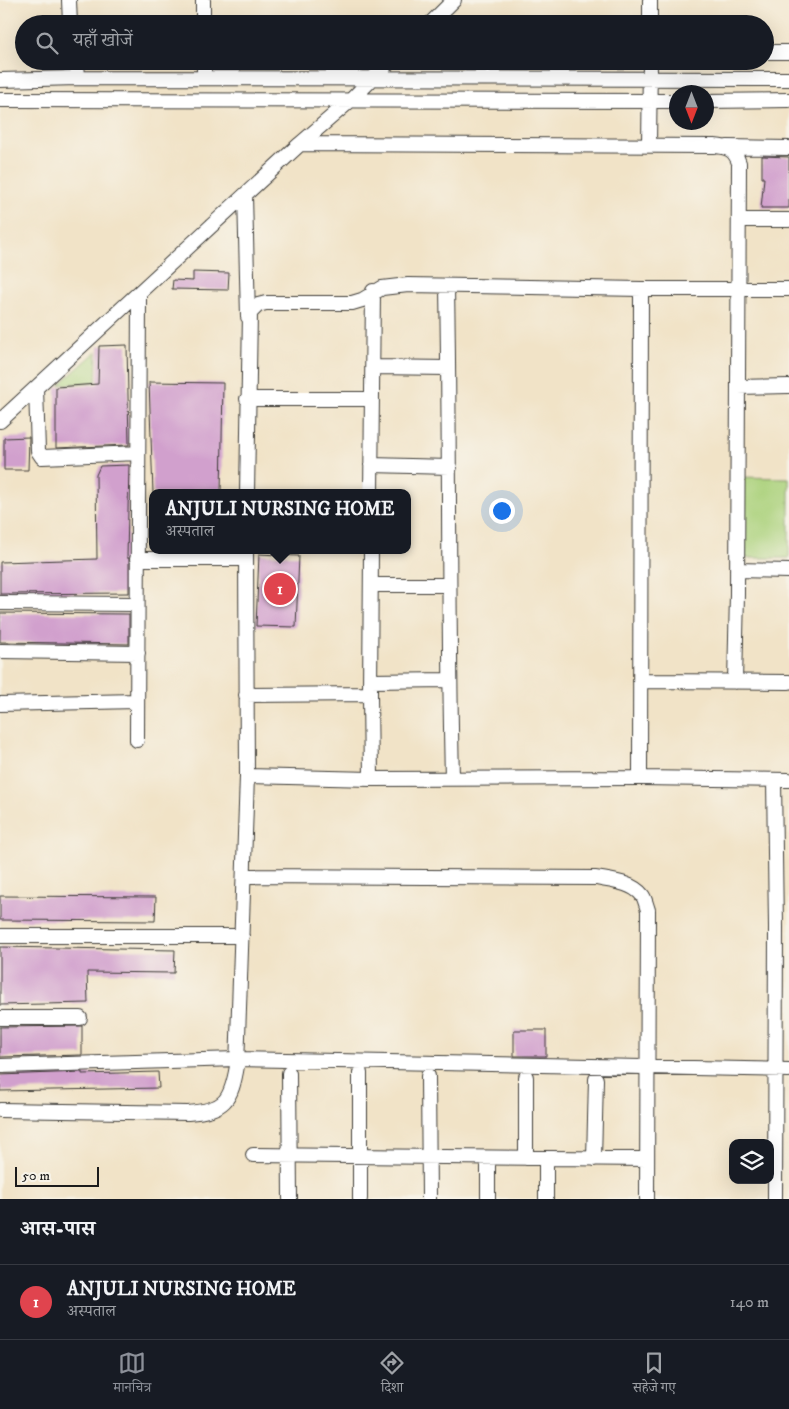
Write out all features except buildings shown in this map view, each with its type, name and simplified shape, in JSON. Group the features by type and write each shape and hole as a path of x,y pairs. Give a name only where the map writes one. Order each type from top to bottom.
{"street":[{"path":"69,0 70,15"},
{"path":"203,0 204,15"},
{"path":"439,15 454,0"},
{"path":"650,0 650,15"},
{"path":"774,52 789,52"},
{"path":"78,70 78,78"},
{"path":"204,70 204,78"},
{"path":"0,421 300,144 351,100 380,70"},
{"path":"649,146 650,70"},
{"path":"0,80 78,78 789,79"},
{"path":"0,100 669,101"},
{"path":"714,101 789,100"},
{"path":"300,144 789,148"},
{"path":"727,147 737,156 739,163 735,682"},
{"path":"245,195 249,341"},
{"path":"739,220 789,220"},
{"path":"246,489 250,313 258,305 266,303 352,303 362,300 373,291 395,286 789,289"},
{"path":"447,286 450,467 449,680 452,778"},
{"path":"640,778 641,289"},
{"path":"371,489 373,291"},
{"path":"136,740 139,294"},
{"path":"373,367 448,368"},
{"path":"738,387 789,386"},
{"path":"36,388 38,451 42,457 138,452"},
{"path":"247,398 372,400"},
{"path":"370,465 450,467"},
{"path":"371,554 371,779"},
{"path":"0,1110 201,1112 225,1102 233,1089 237,1059 247,776 246,555 137,559"},
{"path":"737,570 789,571"},
{"path":"371,585 449,585"},
{"path":"0,603 136,604"},
{"path":"0,651 138,653"},
{"path":"246,695 370,688 449,680"},
{"path":"640,681 789,682"},
{"path":"0,704 137,701"},
{"path":"247,776 371,779 640,778 789,780"},
{"path":"774,780 776,927 782,1070 776,1199"},
{"path":"244,876 596,878 621,883 636,889 644,896 648,910 647,1199"},
{"path":"0,936 242,936"},
{"path":"0,1018 80,1018"},
{"path":"0,1066 237,1059 782,1070"},
{"path":"289,1073 290,1199"},
{"path":"360,1073 360,1199"},
{"path":"428,1076 429,1199"},
{"path":"526,1077 526,1158"},
{"path":"594,1159 596,1079"},
{"path":"253,1155 647,1159"},
{"path":"488,1158 488,1199"},
{"path":"546,1158 546,1199"}],"green space":[{"path":"97,351 96,382 59,385"},
{"path":"737,477 789,478 789,558 738,558"}],"place":[{"name":"ANJULI NURSING HOME","path":"280,589"}]}
